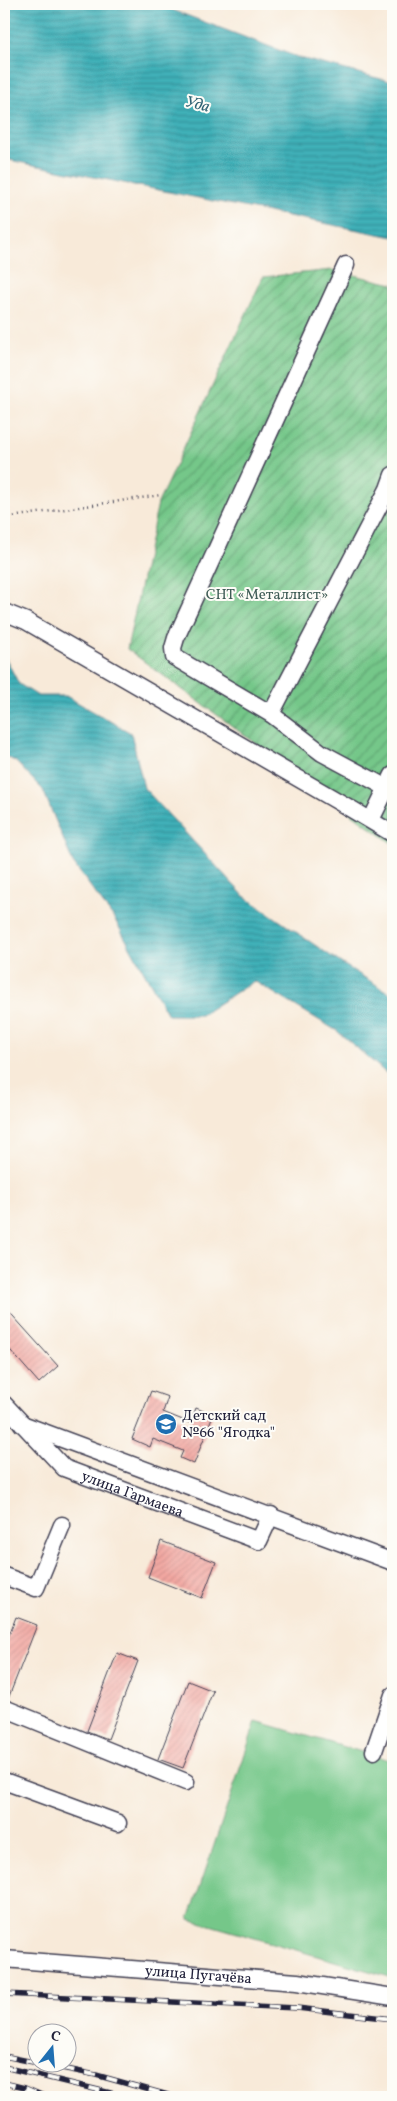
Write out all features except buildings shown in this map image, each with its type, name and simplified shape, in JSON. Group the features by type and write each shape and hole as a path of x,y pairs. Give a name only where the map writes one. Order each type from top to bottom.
{"street":[{"path":"346,265 173,648 174,657 271,714 322,753 390,782 371,820"},
{"path":"271,714 388,489 393,474"},
{"path":"4,612 26,621 393,834"},
{"name":"улица Гармаева","path":"4,1404 64,1468 259,1540 271,1515"},
{"path":"22,1424 271,1515 393,1562"},
{"path":"4,1576 36,1588 62,1525"},
{"path":"374,1751 393,1694"},
{"path":"4,1708 186,1782"},
{"path":"4,1781 118,1823"},
{"name":"улица Пугачёва","path":"4,1959 297,1982 393,1997"}],"path":[{"path":"4,518 161,495"},
{"path":"4,1433 6,1440 4,1453"}],"green space":[{"name":"СНТ «Металлист»","path":"332,270 393,284 393,844 127,649 158,503 263,277"},
{"path":"256,1721 393,1761 393,1978 189,1919"}],"water":[{"name":"Уда","path":"4,4 170,4 170,9 300,58 393,82 393,237 4,159"},
{"path":"4,655 19,684 38,696 66,696 131,733 144,788 244,896 341,963 393,995 393,1079 337,1031 254,981 201,1015 168,1015 115,920 73,863 43,790 16,762 4,755"}],"railway":[{"path":"4,1994 297,2008 393,2019"},
{"path":"4,2056 28,2061"},
{"path":"4,2067 127,2097"},
{"path":"78,2071 175,2097"},
{"path":"4,2083 25,2088 46,2097"}],"place":[{"name":"Детский сад №66 \"Ягодка\"","path":"166,1424"}]}
